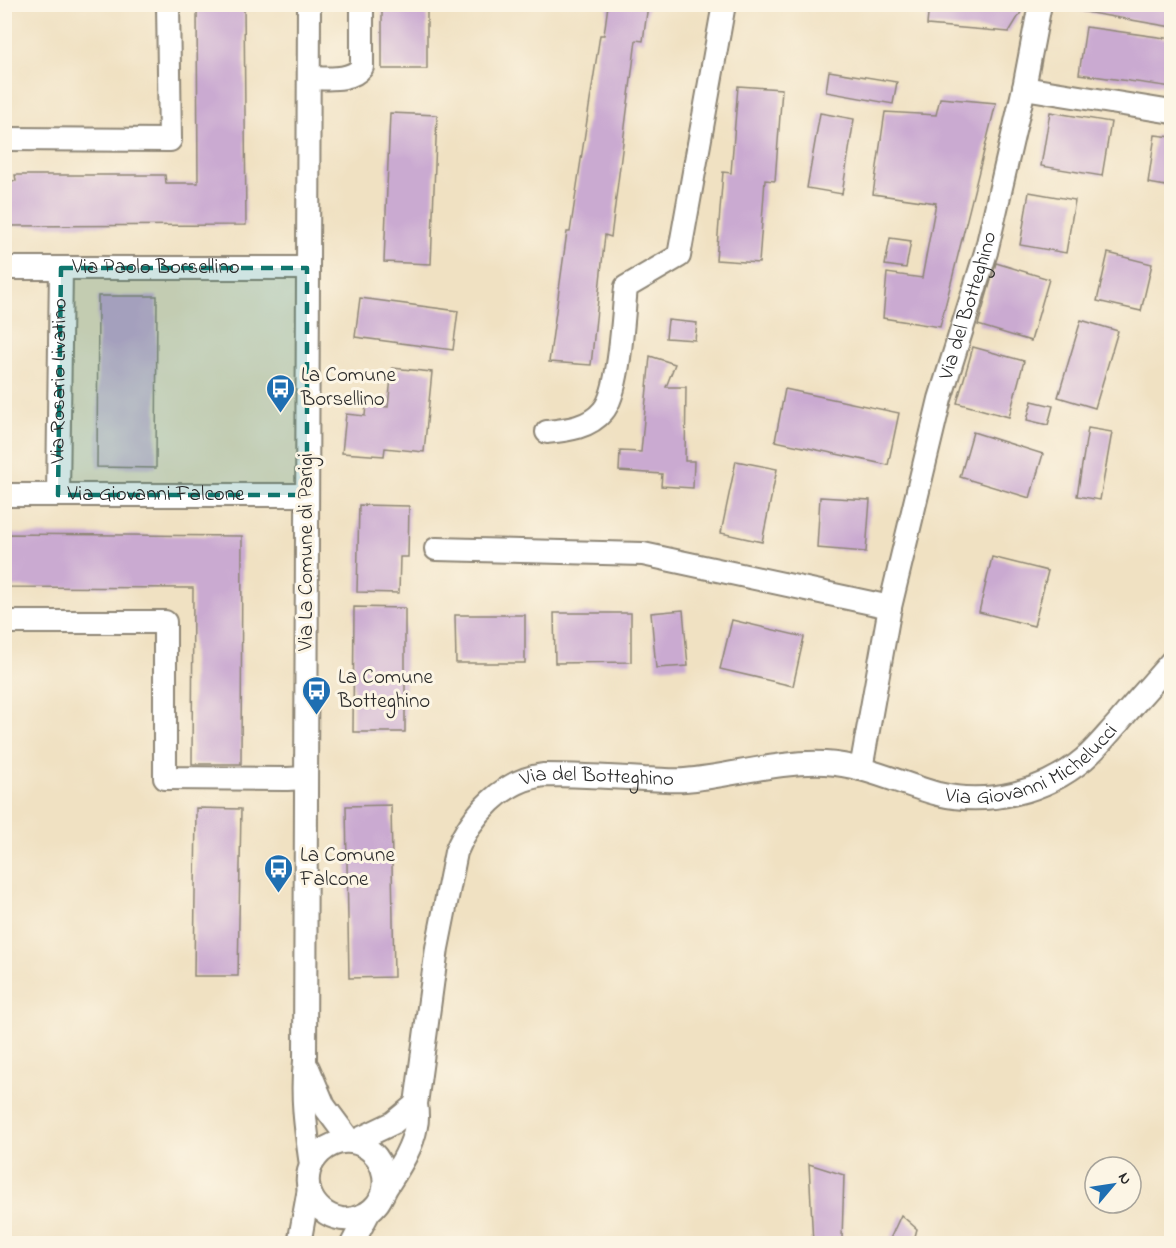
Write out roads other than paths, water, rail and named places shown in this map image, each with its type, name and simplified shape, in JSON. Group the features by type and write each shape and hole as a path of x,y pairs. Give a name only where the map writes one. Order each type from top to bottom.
{"street":[{"path":"4,138 170,140 168,4"},
{"name":"Via La Comune di Parigi","path":"309,4 305,1060 303,1092 311,1165"},
{"path":"309,78 352,75 362,67 362,4"},
{"path":"547,432 587,424 604,411 613,391 617,370 626,287 679,256 724,4"},
{"name":"Via del Botteghino","path":"351,1244 412,1143 417,1121 416,1104 434,968 456,852 475,817 496,797 522,781 544,775 683,780 811,762 861,769 890,606 940,399 986,252 1024,88 1040,4"},
{"path":"1024,88 1172,112"},
{"name":"Via Paolo Borsellino","path":"4,268 307,268"},
{"name":"Via Rosario Livatino","path":"58,495 61,268"},
{"name":"Via Giovanni Falcone","path":"4,495 307,495"},
{"path":"436,549 643,554 890,606"},
{"path":"4,622 165,622 165,778 305,778"},
{"name":"Via Giovanni Michelucci","path":"861,769 939,794 960,797 998,796 1031,789 1049,782 1085,759 1172,661"},
{"name":"Via La Comune di Parigi","path":"305,1060 324,1106 352,1142"},
{"path":"352,1142 393,1123 416,1104"},
{"path":"298,1244 309,1189 308,1176 311,1165 319,1154 330,1146 341,1142 352,1142 364,1146 378,1159 384,1176 383,1194"},
{"path":"309,1189 318,1207 336,1218 357,1218 369,1212"}],"place":[{"name":"La Comune Borsellino","path":"280,414"},
{"name":"La Comune Botteghino","path":"317,716"},
{"name":"La Comune Falcone","path":"279,894"}]}
